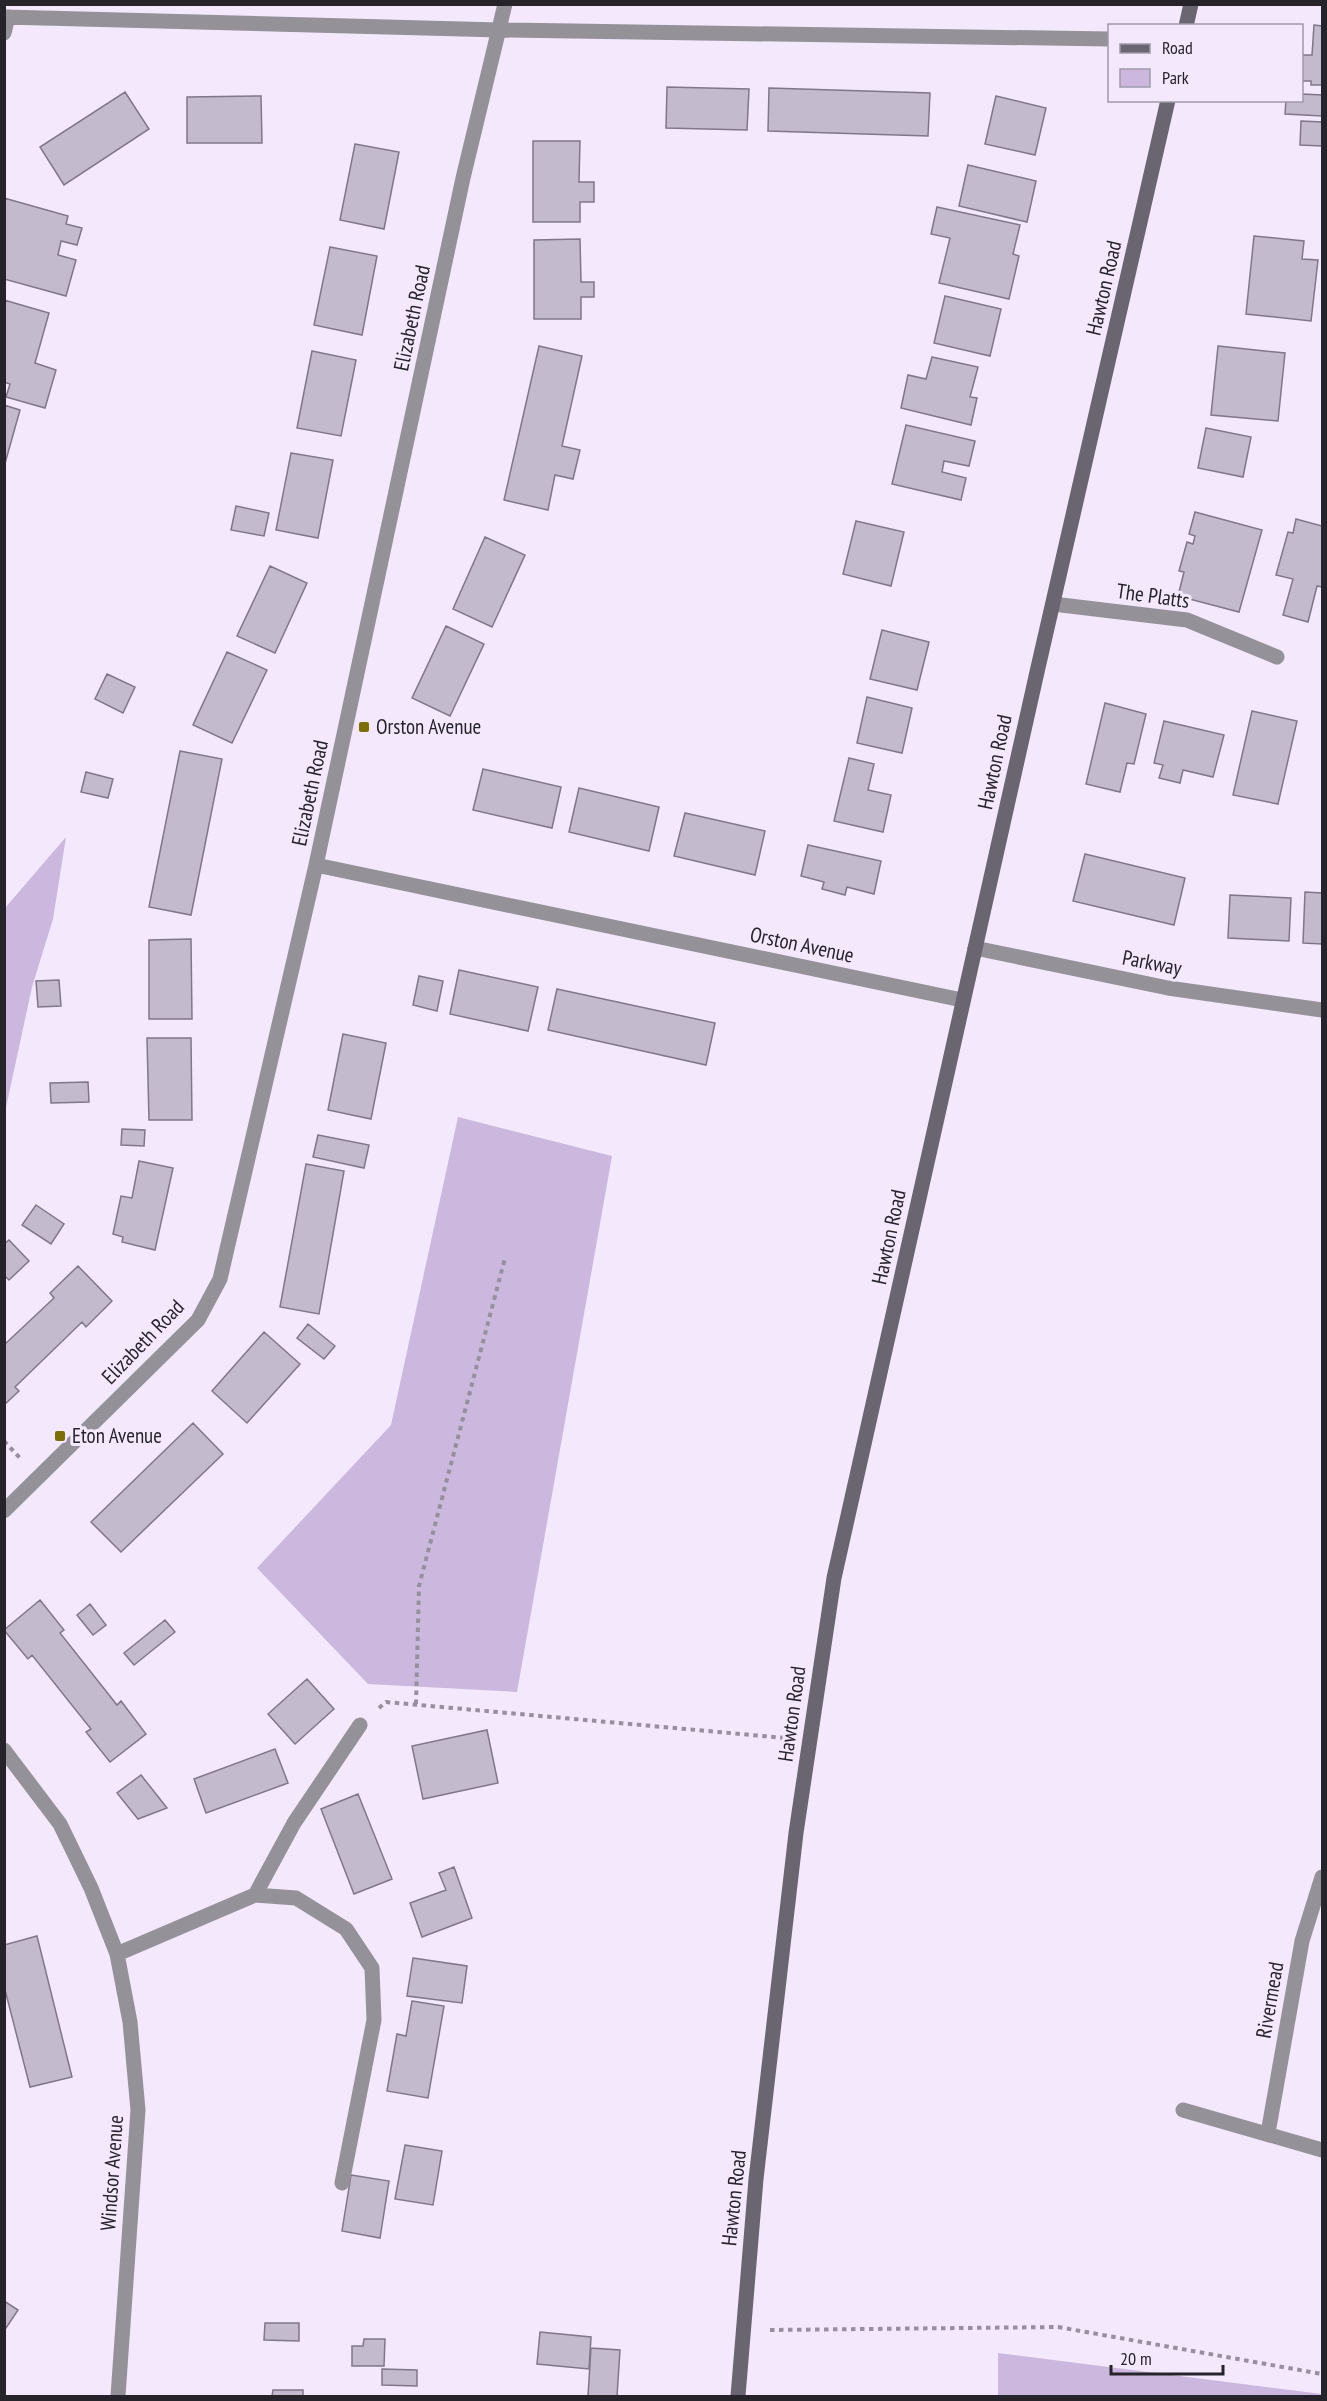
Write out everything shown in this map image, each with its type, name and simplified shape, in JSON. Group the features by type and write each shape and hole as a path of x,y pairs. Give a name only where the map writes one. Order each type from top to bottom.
{"street":[{"name":"Elizabeth Road","path":"4,1511 198,1320 220,1279 316,865 464,177 505,4"},
{"path":"1186,24 1191,4"},
{"path":"4,33 6,17 500,30 1108,39"},
{"name":"Hawton Road","path":"738,2397 756,2179 796,1833 834,1578 962,1000 1168,102"},
{"name":"The Platts","path":"1053,604 1187,620 1277,657"},
{"name":"Orston Avenue","path":"316,865 962,1000"},
{"name":"Parkway","path":"975,948 1168,988 1323,1010"},
{"path":"255,1895 294,1823 360,1725"},
{"path":"4,1750 60,1824 91,1888 117,1954 255,1895 296,1898 346,1929 372,1968 374,2020 342,2184"},
{"name":"Rivermead","path":"1268,2133 1302,1941 1323,1877"},
{"name":"Windsor Avenue","path":"117,1954 130,2022 138,2110 118,2397"},
{"path":"1183,2110 1323,2150"}],"path":[{"path":"416,1704 419,1586 505,1258"},
{"path":"360,1725 386,1702 809,1741"},
{"path":"742,2330 1058,2327 1323,2374"}],"green space":[{"path":"66,837 53,919 32,987 5,1112 5,908"},
{"path":"458,1117 612,1156 517,1692 368,1684 257,1568 391,1425"},
{"path":"998,2353 1322,2394 1322,2396 998,2396"}],"building":[{"path":"1314,25 1322,26 1322,85 1311,85 1311,81 1303,81 1303,55 1312,55"},
{"path":"667,87 749,89 747,130 666,128"},
{"path":"769,88 930,93 928,136 768,131"},
{"path":"125,92 149,129 64,185 40,147"},
{"path":"1303,94 1322,95 1322,116 1285,114 1286,102 1303,102"},
{"path":"261,96 262,143 187,143 187,97"},
{"path":"996,96 1046,108 1035,155 985,144"},
{"path":"1301,121 1322,122 1322,146 1300,145"},
{"path":"533,141 580,141 579,182 594,182 594,202 580,202 580,222 533,222"},
{"path":"355,144 399,152 384,229 340,220"},
{"path":"968,165 1036,181 1027,222 959,206"},
{"path":"4,198 68,216 66,224 82,228 77,245 61,241 58,255 76,260 66,296 4,279"},
{"path":"937,207 1020,225 1013,254 1019,256 1009,299 939,283 950,238 931,234"},
{"path":"1254,236 1304,241 1302,259 1318,260 1311,321 1246,314"},
{"path":"580,239 581,282 594,282 594,297 581,297 581,319 534,319 534,240"},
{"path":"330,247 377,256 362,335 314,325"},
{"path":"945,296 1001,309 990,356 934,343"},
{"path":"4,300 49,313 35,363 56,370 45,408 6,397 10,384 4,382"},
{"path":"539,346 582,356 562,446 580,450 573,479 555,475 548,510 504,500"},
{"path":"1218,346 1285,353 1278,421 1211,415"},
{"path":"312,351 356,360 341,436 297,428"},
{"path":"932,357 978,367 970,397 977,398 971,425 901,408 908,375 926,379"},
{"path":"4,405 20,410 4,467"},
{"path":"906,425 975,441 969,466 944,461 942,472 966,478 961,500 892,484"},
{"path":"1206,428 1251,437 1243,477 1198,468"},
{"path":"291,453 333,460 318,538 276,530"},
{"path":"236,506 269,513 264,536 231,530"},
{"path":"1195,512 1262,530 1239,612 1178,596 1184,572 1179,571 1187,542 1193,544 1195,536 1189,534"},
{"path":"1296,519 1322,526 1322,587 1317,586 1308,622 1283,615 1293,579 1276,575 1288,532 1293,533"},
{"path":"856,521 904,532 891,586 843,574"},
{"path":"485,537 525,555 492,627 453,609"},
{"path":"270,566 307,583 275,653 237,636"},
{"path":"446,626 484,644 450,716 412,698"},
{"path":"882,630 929,642 917,690 870,679"},
{"path":"227,652 267,670 232,743 193,725"},
{"path":"107,674 135,687 123,713 95,699"},
{"path":"867,697 912,708 902,753 857,743"},
{"path":"1105,703 1146,714 1134,764 1127,763 1120,792 1086,784"},
{"path":"1252,711 1297,721 1278,804 1233,795"},
{"path":"1164,721 1224,735 1213,777 1183,770 1180,783 1159,778 1163,765 1154,763"},
{"path":"180,751 222,759 191,915 149,907"},
{"path":"849,758 874,764 868,790 891,795 883,832 834,821"},
{"path":"483,769 561,787 552,828 473,810"},
{"path":"86,772 113,779 108,798 81,792"},
{"path":"579,788 659,807 649,851 569,832"},
{"path":"685,813 765,831 755,875 674,856"},
{"path":"808,845 881,861 874,894 847,887 845,895 822,889 824,882 801,876"},
{"path":"1085,854 1185,878 1174,925 1073,901"},
{"path":"1305,892 1322,893 1322,944 1303,943"},
{"path":"1230,895 1291,898 1289,941 1228,938"},
{"path":"191,939 192,1019 149,1019 149,940"},
{"path":"459,970 538,987 528,1031 450,1014"},
{"path":"419,976 443,981 437,1011 413,1005"},
{"path":"59,980 61,1006 38,1007 36,981"},
{"path":"557,989 715,1023 706,1065 548,1030"},
{"path":"343,1034 386,1043 371,1119 328,1110"},
{"path":"147,1038 191,1038 192,1120 149,1120"},
{"path":"88,1082 89,1102 51,1103 50,1083"},
{"path":"122,1129 145,1130 144,1146 121,1145"},
{"path":"318,1135 369,1145 364,1168 313,1157"},
{"path":"139,1161 173,1168 155,1250 122,1242 123,1237 113,1234 121,1196 132,1198"},
{"path":"306,1164 344,1171 319,1314 280,1307"},
{"path":"36,1205 64,1224 51,1244 22,1225"},
{"path":"9,1240 29,1261 9,1280 4,1275 4,1244"},
{"path":"78,1266 112,1301 86,1327 82,1322 15,1387 19,1391 4,1405 4,1345 54,1298 50,1293"},
{"path":"308,1324 335,1346 324,1359 297,1338"},
{"path":"264,1332 300,1364 247,1423 212,1391"},
{"path":"193,1423 223,1454 121,1552 91,1522"},
{"path":"40,1600 64,1630 60,1633 117,1705 121,1701 146,1734 110,1762 86,1732 91,1729 32,1655 28,1659 4,1630"},
{"path":"90,1604 106,1625 93,1635 77,1615"},
{"path":"165,1620 175,1632 134,1665 124,1653"},
{"path":"307,1679 334,1709 295,1744 268,1714"},
{"path":"487,1730 498,1783 423,1799 412,1746"},
{"path":"275,1749 288,1783 206,1813 194,1779"},
{"path":"141,1775 167,1808 138,1819 117,1793"},
{"path":"358,1794 392,1879 354,1894 321,1809"},
{"path":"454,1867 472,1918 422,1937 410,1903 446,1890 439,1873"},
{"path":"37,1936 72,2077 30,2087 4,1986 4,1945"},
{"path":"413,1958 467,1966 462,2003 407,1996"},
{"path":"412,2001 444,2006 428,2098 387,2091 397,2034 406,2036"},
{"path":"405,2145 442,2151 433,2205 395,2199"},
{"path":"351,2175 389,2181 380,2238 342,2231"},
{"path":"4,2301 18,2310 4,2331"},
{"path":"265,2323 299,2323 299,2341 264,2340"},
{"path":"540,2332 591,2337 589,2369 537,2364"},
{"path":"364,2339 385,2339 384,2366 352,2366 352,2346 363,2346"},
{"path":"591,2348 620,2350 617,2396 588,2396"},
{"path":"382,2369 417,2370 417,2386 382,2385"},
{"path":"273,2390 303,2390 303,2396 272,2396"}],"place":[{"name":"Orston Avenue","path":"364,727"},
{"name":"Eton Avenue","path":"60,1436"}]}
